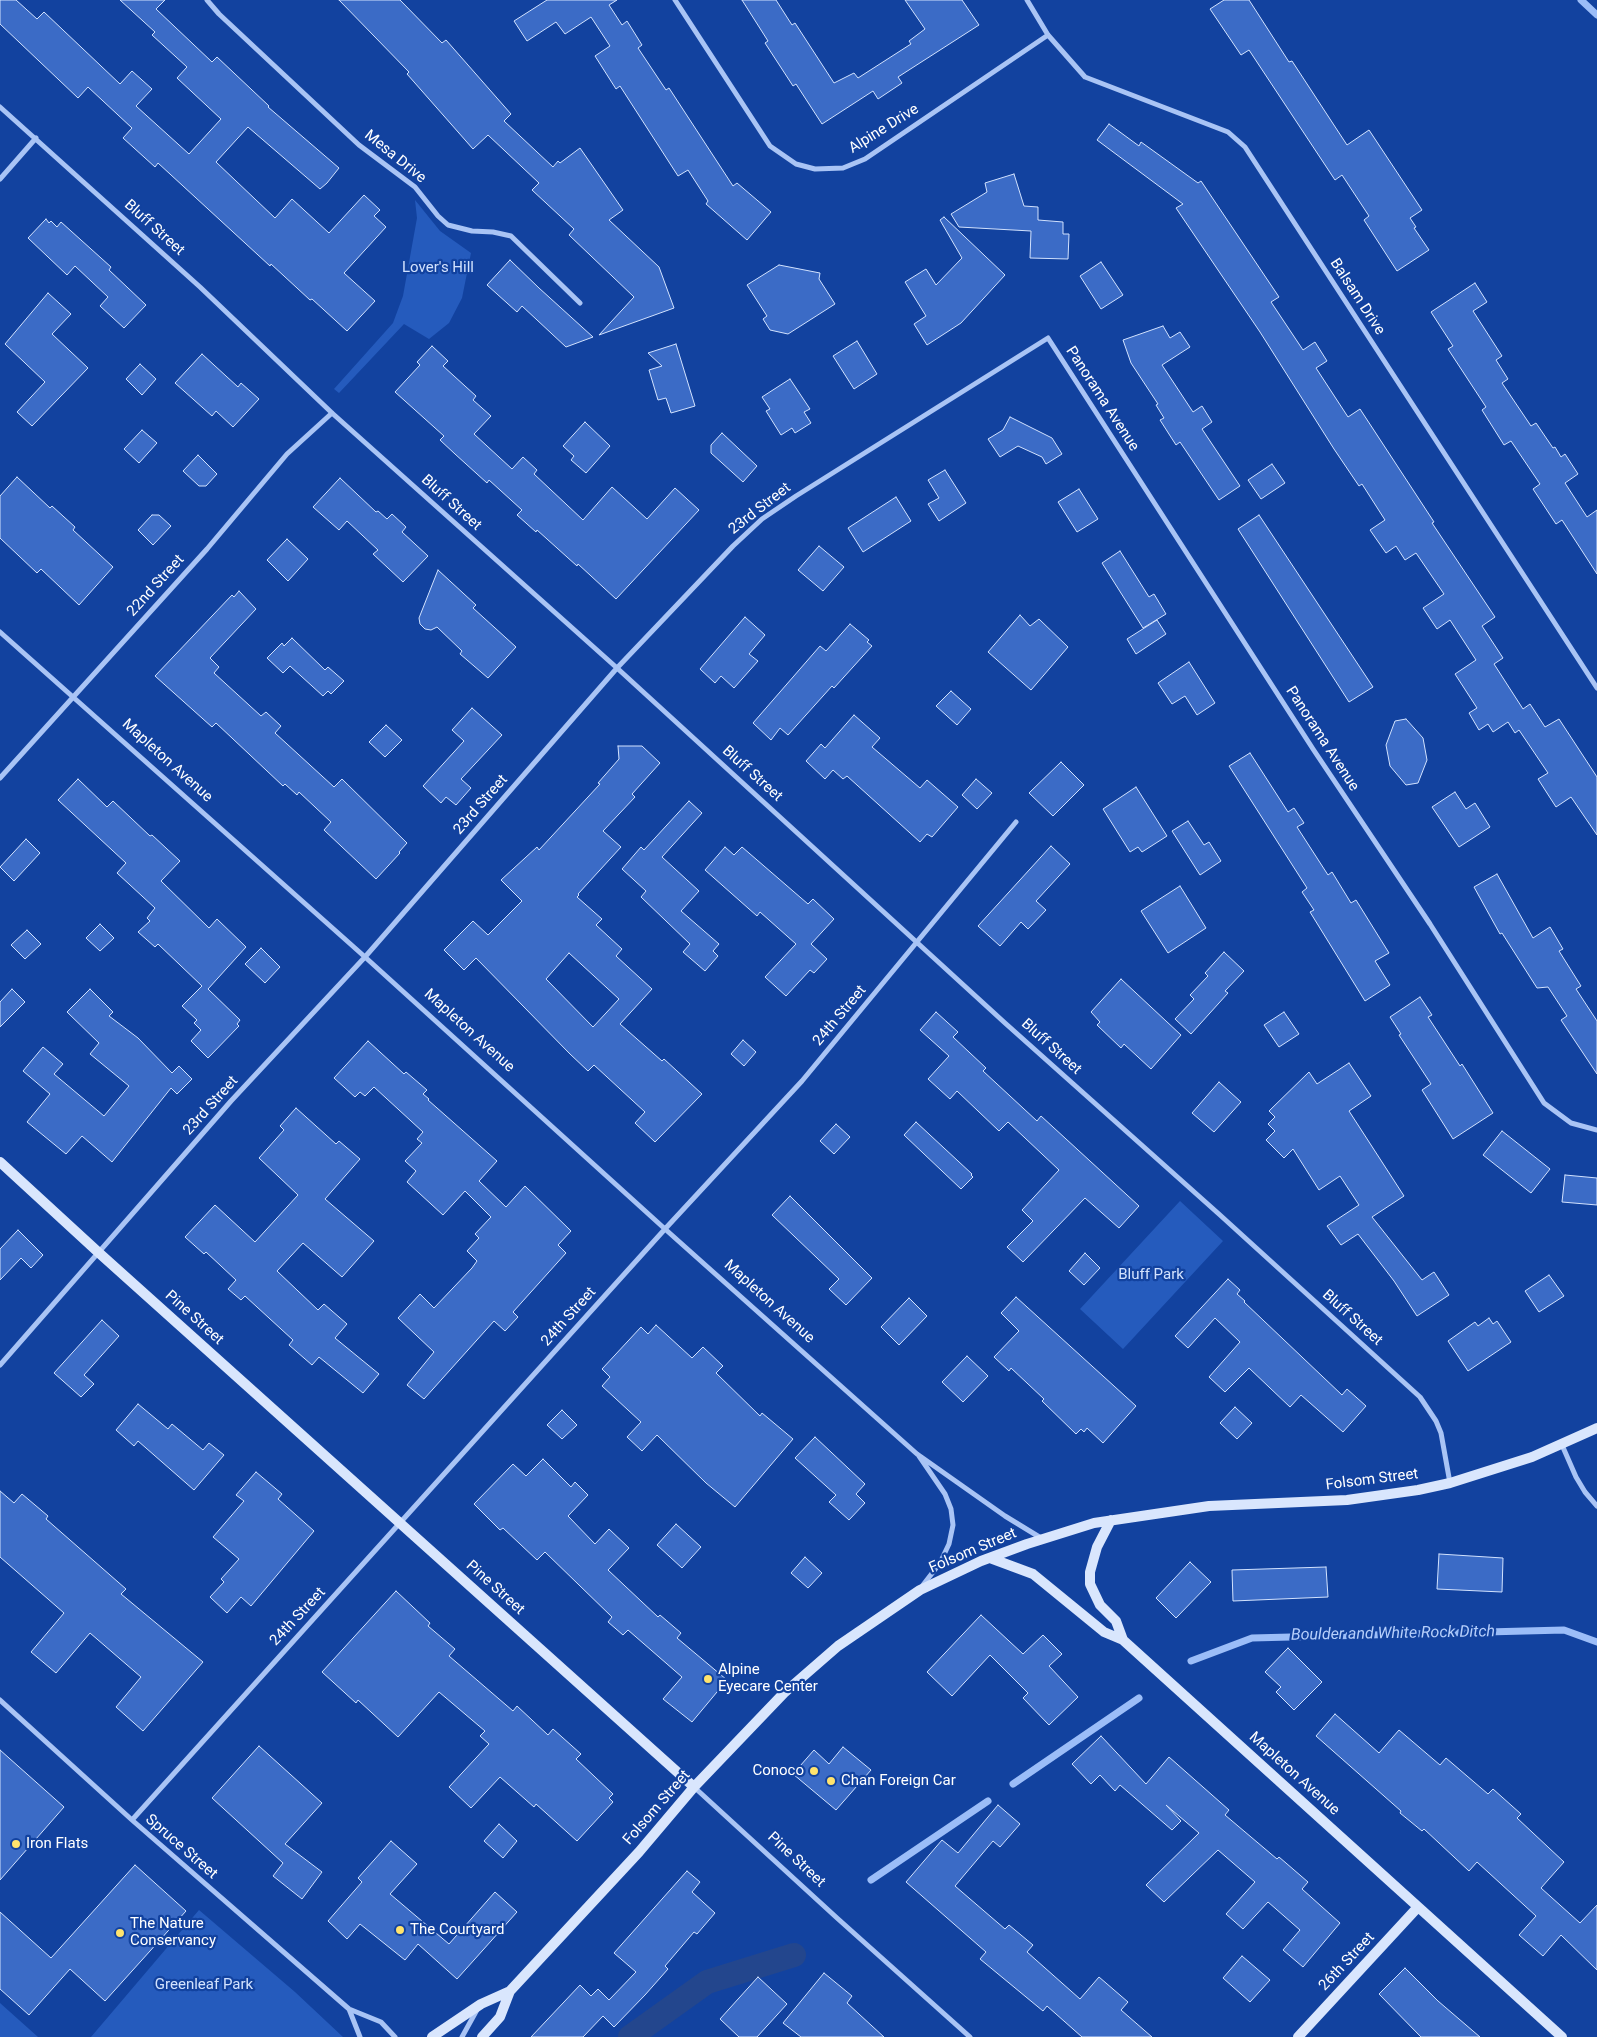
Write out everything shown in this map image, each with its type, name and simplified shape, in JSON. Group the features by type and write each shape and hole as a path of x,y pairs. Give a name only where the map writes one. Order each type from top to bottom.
{"street":[{"name":"Mesa Drive","path":"207,0 219,14 359,145 415,187 438,216 448,225 472,231 493,232 511,236 580,303"},
{"name":"Alpine Drive","path":"675,0 770,146 796,164 815,169 843,168 865,159 1048,35"},
{"name":"Balsam Drive","path":"1027,0 1048,35 1085,77 1228,132 1245,147 1597,688"},
{"name":"Bluff Street","path":"0,107 200,287 332,413 618,668 918,941 1005,1023 1420,1397 1441,1433 1450,1483"},
{"path":"0,178 36,138"},
{"name":"23rd Street","path":"0,1365 231,1101 365,957 618,668 732,546 762,519 796,496 1048,338"},
{"name":"Panorama Avenue","path":"1048,338 1544,1103 1571,1123 1596,1130"},
{"name":"22nd Street","path":"0,778 207,549 287,454 332,413"},
{"name":"Mapleton Avenue","path":"0,632 365,957 917,1454 1005,1516 1043,1539"},
{"name":"24th Street","path":"132,1820 401,1524 665,1229 802,1082 1016,822"},
{"name":"Pine Street","path":"0,1162 970,2037"},
{"name":"Folsom Street","path":"482,2037 500,2017 510,1991 639,1852 694,1787 784,1693 866,1625 920,1590 990,1558 1094,1523 1209,1506 1347,1500 1418,1490 1450,1483 1532,1457 1597,1428"},
{"path":"1562,1445 1580,1485 1597,1506"},
{"name":"Mapleton Avenue","path":"917,1454 945,1494 951,1509 953,1525 949,1544 940,1563 920,1590"},
{"path":"1111,1520 1097,1547 1090,1572 1090,1584 1100,1606 1116,1621 1123,1640"},
{"name":"Mapleton Avenue","path":"990,1558 1033,1574 1104,1632 1123,1640 1562,2037"},
{"name":"Spruce Street","path":"0,1700 132,1820 349,2009 380,2022 394,2036"},
{"name":"26th Street","path":"1298,2037 1418,1907"},
{"name":"Folsom Street","path":"432,2037 481,2004 510,1991"},
{"path":"462,2037 481,2004"},
{"name":"Spruce Street","path":"349,2009 360,2037"}],"green space":[{"name":"Lover's Hill","path":"415,200 440,231 471,253 462,298 449,323 429,339 404,324 339,393 334,389 393,323 403,296 417,218"},
{"name":"Bluff Park","path":"1180,1201 1223,1241 1123,1349 1080,1309"},
{"name":"Greenleaf Park","path":"199,1910 295,1992 343,2037 91,2037"},
{"path":"0,2003 38,2037 0,2037"}],"building":[{"path":"0,0 16,0 37,19 44,12 120,84 132,71 152,89 136,106 189,154 221,119 177,78 187,67 152,35 155,32 120,0 165,0 156,9 212,62 217,57 268,107 339,168 320,189 248,127 216,162 275,218 292,199 329,233 364,195 380,210 374,216 386,227 344,273 375,301 347,331 271,264 270,266 158,163 155,167 123,138 132,128 88,87 78,98 0,24"},
{"path":"339,0 400,0 442,43 446,40 511,114 504,121 553,167 558,161 560,163 580,148 623,210 609,220 659,267 674,308 599,335 634,297 569,235 574,229 532,190 539,183 488,135 473,149 407,74 409,72"},
{"path":"547,0 617,0 609,5 622,25 627,21 642,45 638,48 666,90 669,88 733,186 737,183 771,212 747,240 706,204 708,201 688,170 678,176 620,86 616,89 595,56 610,46 591,17 565,34 556,22 527,41 514,21"},
{"path":"742,0 776,0 792,25 795,23 834,83 854,73 858,78 911,44 909,41 925,29 905,0 962,0 979,25 898,77 902,83 878,99 873,91 822,124 796,84 793,86 765,43 768,41"},
{"path":"1224,0 1249,0 1289,62 1292,61 1347,145 1369,130 1422,210 1410,218 1416,227 1414,228 1429,250 1397,271 1364,220 1369,216 1342,175 1335,180 1249,50 1241,55 1210,9"},
{"path":"1109,124 1139,146 1141,142 1198,183 1201,181 1279,297 1271,302 1303,350 1315,342 1327,361 1316,368 1348,417 1360,409 1434,522 1432,523 1495,617 1482,626 1503,658 1494,664 1523,709 1530,704 1545,727 1559,719 1597,777 1597,835 1571,797 1556,807 1538,779 1548,773 1519,730 1515,733 1508,722 1493,732 1488,724 1479,730 1469,713 1477,708 1455,674 1476,660 1450,620 1437,629 1423,608 1444,594 1416,553 1405,560 1396,546 1386,553 1370,530 1385,520 1362,484 1359,486 1334,449 1260,332 1176,208 1183,204 1097,140"},
{"path":"1014,174 1024,206 1038,207 1038,220 1063,222 1063,234 1069,234 1068,259 1030,258 1031,231 959,227 951,214 987,192 985,183"},
{"path":"944,217 1005,275 961,323 927,345 914,324 926,316 905,282 926,269 936,285 962,258 940,220"},
{"path":"46,219 57,227 61,222 111,267 109,270 146,305 124,328 100,306 108,297 75,266 67,275 28,238"},
{"path":"510,260 593,337 566,347 522,306 517,312 487,285"},
{"path":"1101,262 1123,295 1101,309 1080,276"},
{"path":"779,265 820,273 819,279 835,304 788,334 770,330 763,319 767,316 747,285"},
{"path":"1475,283 1487,302 1473,311 1502,356 1496,360 1508,379 1502,383 1531,426 1536,423 1553,448 1555,447 1561,457 1565,454 1578,474 1565,483 1587,517 1597,510 1597,574 1562,520 1556,524 1533,489 1540,484 1511,441 1504,445 1482,410 1486,407 1448,349 1453,346 1431,312"},
{"path":"48,293 71,314 52,334 88,368 32,426 17,412 45,382 5,344"},
{"path":"1163,326 1170,338 1180,332 1190,347 1162,365 1193,412 1202,406 1212,422 1202,429 1240,486 1219,500 1180,442 1176,445 1160,420 1164,418 1156,405 1158,404 1131,363 1123,340"},
{"path":"857,341 877,374 854,389 833,356"},
{"path":"676,344 695,406 671,413 666,398 658,400 649,370 662,366 648,353"},
{"path":"432,346 448,361 443,366 476,396 473,400 491,416 474,434 512,469 523,457 537,470 534,474 583,520 612,487 647,519 675,488 699,510 616,599 578,564 577,566 537,530 536,532 517,515 522,510 489,480 487,483 455,454 440,440 444,436 395,392 420,365 417,362"},
{"path":"202,354 238,387 241,383 259,399 233,427 216,411 212,416 175,383"},
{"path":"140,364 156,379 142,395 126,379"},
{"path":"790,379 810,409 804,412 811,423 795,433 792,428 781,435 766,411 770,409 762,397"},
{"path":"1010,417 1052,438 1062,454 1046,464 1042,457 1018,446 1000,457 988,439 1003,430"},
{"path":"585,422 610,446 586,473 571,460 574,456 563,446"},
{"path":"142,430 157,443 139,463 124,449"},
{"path":"722,433 757,466 743,482 711,453 711,445"},
{"path":"198,455 217,474 206,486 199,486 183,471"},
{"path":"1272,464 1285,483 1261,499 1248,480"},
{"path":"945,470 966,503 939,521 928,504 939,498 928,480"},
{"path":"17,477 50,508 52,506 75,527 73,530 113,567 79,605 41,569 37,573 0,538 0,496"},
{"path":"340,478 376,512 378,511 387,519 392,514 406,527 402,532 428,556 403,582 373,554 378,550 347,521 339,530 313,507"},
{"path":"1079,489 1098,519 1077,532 1058,502"},
{"path":"896,497 911,521 863,552 848,528"},
{"path":"152,515 159,515 171,526 153,545 138,530"},
{"path":"1259,515 1373,687 1349,702 1238,529"},
{"path":"287,539 308,559 288,581 267,560"},
{"path":"819,546 844,567 823,591 798,570"},
{"path":"1120,551 1149,597 1154,594 1166,614 1143,628 1102,563"},
{"path":"438,570 476,605 473,608 516,647 488,678 460,654 462,651 437,627 431,630 425,629 420,624 419,618"},
{"path":"239,591 256,609 210,658 219,667 214,673 261,716 266,712 281,726 275,733 334,787 342,779 407,843 376,879 324,830 331,822 299,792 297,795 285,784 283,786 216,723 212,727 155,676 232,595 234,597"},
{"path":"1020,615 1030,626 1039,619 1068,647 1031,690 988,652"},
{"path":"745,617 765,635 749,654 758,661 734,688 721,676 715,683 700,669"},
{"path":"1157,620 1166,634 1136,654 1127,639"},
{"path":"850,624 869,640 867,642 872,646 834,688 832,686 788,735 780,728 771,740 753,723 820,646 826,651"},
{"path":"292,638 325,670 328,667 344,681 331,694 328,691 323,696 290,666 283,673 267,658 282,643 284,646"},
{"path":"1189,662 1215,703 1197,715 1185,696 1172,704 1158,683"},
{"path":"951,691 971,709 957,725 936,706"},
{"path":"472,708 502,735 461,779 471,788 456,805 446,797 441,803 423,786 464,741 452,730"},
{"path":"854,715 880,738 872,747 920,788 927,780 958,807 932,837 927,834 920,842 847,776 843,779 833,770 825,779 806,761 821,744 825,748"},
{"path":"1406,719 1423,738 1427,760 1418,783 1406,785 1390,766 1386,745 1395,721"},
{"path":"386,725 402,740 385,757 369,742"},
{"path":"618,746 642,746 660,763 632,794 635,797 603,831 621,847 577,897 602,919 596,925 622,949 616,956 652,989 620,1024 662,1061 664,1059 702,1094 655,1142 635,1123 645,1112 594,1065 588,1071 476,958 464,970 444,950 473,921 488,935 522,901 501,880 537,847 539,850 600,784 598,783 619,759","holes":["569,953 619,999 593,1027 546,979"]},
{"path":"1250,753 1288,812 1294,808 1304,823 1297,827 1328,875 1332,872 1351,903 1356,900 1389,953 1375,961 1390,985 1365,1001 1310,912 1314,910 1302,892 1307,888 1229,766"},
{"path":"1061,762 1084,785 1053,816 1029,793"},
{"path":"78,779 107,807 113,801 180,861 161,881 209,928 217,919 246,947 208,989 240,1020 237,1024 239,1026 208,1058 191,1041 201,1030 194,1023 197,1020 182,1006 202,986 158,944 155,947 138,932 150,921 147,918 155,908 117,873 126,863 58,800"},
{"path":"976,779 992,793 977,809 962,795"},
{"path":"1136,787 1167,836 1142,852 1138,847 1130,852 1103,809"},
{"path":"1455,792 1466,809 1475,803 1490,827 1459,847 1432,807"},
{"path":"689,801 702,813 662,857 699,891 681,911 719,944 713,951 718,956 705,971 683,952 690,944 641,897 646,891 622,869 641,847 644,850"},
{"path":"1188,821 1204,845 1209,842 1221,861 1200,875 1172,831"},
{"path":"26,839 40,853 14,881 0,867"},
{"path":"1051,846 1070,864 1036,901 1046,910 1028,929 1021,922 1000,946 978,926"},
{"path":"725,847 734,855 742,847 808,904 813,899 834,919 811,944 827,959 814,973 810,970 786,996 765,977 796,944 760,912 757,916 705,870"},
{"path":"1497,874 1533,938 1550,927 1563,949 1559,951 1581,986 1576,989 1597,1021 1597,1074 1561,1020 1567,1016 1548,987 1537,988 1502,933 1500,934 1474,887"},
{"path":"1180,886 1206,928 1168,953 1141,911"},
{"path":"100,924 114,938 100,951 86,938"},
{"path":"27,930 41,944 25,959 11,945"},
{"path":"261,948 280,967 265,983 245,964"},
{"path":"1224,952 1244,971 1225,991 1228,993 1191,1034 1175,1019 1194,999 1190,995 1208,976 1205,973"},
{"path":"1121,979 1181,1035 1151,1069 1124,1044 1121,1048 1097,1025 1100,1022 1091,1012"},
{"path":"12,989 25,1002 0,1027 0,1002"},
{"path":"90,989 113,1012 109,1016 138,1038 172,1073 179,1066 192,1079 177,1094 171,1088 112,1162 82,1136 66,1154 27,1122 50,1094 23,1071 43,1047 63,1064 54,1074 104,1116 129,1086 90,1054 99,1043 67,1012"},
{"path":"1420,997 1432,1015 1428,1017 1460,1066 1462,1064 1493,1113 1453,1139 1422,1090 1431,1084 1399,1035 1401,1034 1390,1017"},
{"path":"936,1012 958,1032 953,1037 986,1068 983,1071 1037,1121 1041,1116 1139,1206 1119,1228 1085,1198 1023,1262 1007,1247 1033,1221 1022,1210 1059,1170 1008,1122 999,1131 957,1091 950,1099 928,1079 949,1056 920,1030"},
{"path":"1284,1012 1299,1034 1279,1047 1264,1025"},
{"path":"743,1040 756,1052 744,1066 731,1054"},
{"path":"368,1041 404,1074 406,1072 427,1090 423,1094 428,1100 497,1161 479,1181 506,1207 525,1186 571,1231 558,1245 566,1253 513,1312 518,1317 505,1331 494,1321 424,1399 407,1385 434,1352 398,1318 420,1294 434,1308 472,1268 477,1261 467,1251 479,1238 475,1234 491,1217 465,1191 443,1215 407,1182 416,1171 405,1161 422,1143 417,1139 423,1132 374,1087 365,1096 360,1092 355,1097 334,1078"},
{"path":"1349,1063 1371,1096 1349,1111 1404,1196 1372,1217 1422,1280 1434,1272 1449,1295 1417,1316 1394,1281 1358,1234 1341,1245 1327,1226 1359,1205 1340,1176 1319,1190 1293,1149 1284,1158 1266,1140 1275,1131 1268,1124 1275,1117 1269,1111 1309,1072 1317,1084"},
{"path":"1219,1082 1241,1102 1214,1132 1192,1113"},
{"path":"296,1108 336,1144 339,1141 360,1159 325,1199 374,1241 342,1277 303,1243 277,1271 318,1310 324,1304 347,1324 335,1338 379,1374 363,1393 319,1357 312,1365 289,1345 293,1340 245,1296 241,1300 228,1289 236,1280 206,1252 204,1254 185,1237 215,1205 255,1242 298,1195 259,1158 284,1130 280,1126"},
{"path":"916,1122 972,1174 973,1177 961,1189 904,1135"},
{"path":"836,1124 850,1137 834,1154 820,1141"},
{"path":"1502,1131 1550,1169 1531,1193 1483,1155"},
{"path":"1565,1175 1597,1178 1597,1205 1562,1202"},
{"path":"790,1196 872,1278 846,1305 829,1289 839,1279 772,1215"},
{"path":"18,1230 43,1255 31,1268 21,1258 0,1280 0,1249"},
{"path":"1085,1253 1100,1268 1084,1285 1069,1271"},
{"path":"1549,1275 1564,1296 1539,1312 1525,1291"},
{"path":"1228,1279 1240,1290 1237,1294 1244,1302 1342,1395 1347,1389 1366,1406 1343,1432 1301,1395 1290,1407 1249,1368 1225,1392 1209,1377 1240,1342 1215,1318 1188,1348 1175,1336"},
{"path":"1016,1297 1136,1406 1103,1443 1087,1428 1084,1432 1081,1429 1076,1434 1042,1401 1044,1399 1011,1368 1009,1371 994,1357 1019,1331 1001,1313"},
{"path":"909,1298 927,1316 899,1345 881,1327"},
{"path":"1489,1318 1493,1324 1497,1321 1511,1342 1468,1371 1448,1341 1475,1322 1478,1326"},
{"path":"102,1320 119,1336 84,1375 94,1384 81,1397 54,1373"},
{"path":"656,1325 692,1358 703,1347 723,1366 716,1373 760,1416 762,1413 793,1439 735,1507 706,1483 657,1435 642,1451 627,1437 641,1422 602,1386 610,1377 602,1369 641,1327 648,1334"},
{"path":"967,1356 988,1376 963,1402 942,1382"},
{"path":"138,1404 168,1429 172,1424 203,1450 209,1443 224,1455 194,1490 138,1441 134,1446 116,1430"},
{"path":"1235,1407 1252,1423 1237,1439 1220,1423"},
{"path":"562,1410 577,1425 562,1439 547,1425"},
{"path":"815,1437 865,1484 856,1494 865,1503 849,1520 829,1502 836,1495 795,1458"},
{"path":"543,1459 571,1487 575,1482 588,1495 568,1516 595,1544 609,1529 629,1548 608,1570 658,1617 660,1615 681,1633 677,1638 727,1680 692,1722 663,1699 682,1677 628,1630 623,1635 608,1622 612,1617 545,1552 537,1560 503,1528 500,1530 474,1504 513,1464 526,1476"},
{"path":"256,1472 282,1494 278,1499 314,1531 251,1606 241,1597 227,1613 210,1597 224,1582 221,1579 239,1559 213,1537 244,1501 236,1495"},
{"path":"0,1491 14,1503 22,1494 48,1516 46,1519 126,1589 121,1594 203,1662 143,1731 116,1707 141,1677 90,1633 56,1673 31,1652 64,1613 0,1557"},
{"path":"676,1524 701,1547 682,1568 657,1545"},
{"path":"1439,1554 1503,1558 1502,1592 1437,1589"},
{"path":"805,1557 822,1573 808,1588 791,1573"},
{"path":"1190,1562 1211,1582 1176,1618 1156,1598"},
{"path":"1326,1567 1328,1597 1233,1601 1232,1570"},
{"path":"396,1591 430,1623 428,1626 455,1649 449,1656 513,1711 517,1706 548,1735 553,1729 581,1754 576,1759 613,1794 609,1798 613,1802 577,1841 536,1804 534,1807 500,1777 471,1808 449,1787 489,1744 480,1736 485,1731 439,1692 398,1737 358,1700 356,1703 322,1672"},
{"path":"981,1615 1023,1654 1043,1635 1062,1654 1049,1666 1078,1697 1049,1725 1023,1698 1028,1693 990,1655 952,1696 927,1672"},
{"path":"1288,1648 1322,1682 1294,1710 1276,1692 1281,1687 1265,1672"},
{"path":"1335,1714 1379,1753 1399,1730 1440,1765 1446,1758 1488,1794 1493,1789 1521,1814 1517,1818 1564,1862 1541,1888 1580,1923 1597,1905 1597,1970 1561,1935 1543,1956 1519,1935 1536,1916 1477,1862 1469,1871 1424,1829 1422,1831 1400,1813 1401,1811 1316,1736"},
{"path":"1101,1736 1146,1784 1169,1757 1229,1810 1225,1815 1277,1859 1279,1857 1308,1882 1302,1889 1340,1923 1303,1967 1283,1950 1300,1930 1268,1902 1243,1929 1226,1914 1255,1882 1218,1850 1164,1902 1146,1885 1199,1833 1166,1805 1181,1821 1172,1830 1120,1785 1115,1791 1100,1775 1091,1784 1072,1764"},
{"path":"259,1746 322,1803 285,1844 322,1872 302,1899 273,1876 283,1863 212,1798"},
{"name":"Chan Foreign Car","path":"843,1747 871,1770 836,1810 793,1774 814,1750 829,1764"},
{"name":"Iron Flats","path":"0,1750 64,1807 0,1880"},
{"path":"998,1805 1020,1824 1000,1847 993,1841 955,1886 1005,1929 1009,1925 1033,1945 1027,1952 1080,1999 1099,1977 1128,2002 1121,2010 1152,2037 1082,2037 1047,2006 1043,2011 980,1959 986,1952 906,1882 942,1840 958,1853"},
{"path":"499,1824 517,1841 503,1858 484,1841"},
{"path":"391,1841 417,1864 390,1894 449,1944 495,1892 517,1912 457,1979 418,1944 405,1960 360,1924 347,1939 328,1921 362,1882 358,1878"},
{"name":"The Nature Conservancy","path":"135,1865 186,1911 105,2001 70,1969 29,2015 0,1989 0,1912 51,1958"},
{"path":"687,1871 700,1882 692,1892 715,1913 697,1934 694,1932 665,1966 668,1969 645,1995 614,2027 603,2016 583,2037 531,2037 580,1985 591,1996 598,1989 609,2000 636,1972 614,1953"},
{"path":"1242,1956 1270,1980 1250,2002 1223,1978"},
{"path":"1405,1968 1438,2001 1480,2037 1421,2037 1379,1994"},
{"path":"824,1973 852,1996 847,2003 884,2037 801,2037 783,2023"},
{"path":"758,1977 787,2004 757,2037 739,2037 720,2019"}],"waterway":[{"path":"1581,0 1597,15"},
{"name":"Boulder and White Rock Ditch","path":"1191,1661 1252,1638 1564,1630 1597,1642"},
{"name":"Boulder and White Rock Ditch","path":"1013,1784 1139,1698"},
{"name":"Boulder and White Rock Ditch","path":"871,1880 988,1801"},
{"name":"Boulder and White Rock Ditch","path":"630,2037 707,1982 794,1955"}],"place":[{"name":"Alpine Eyecare Center","path":"708,1679"},
{"name":"Conoco","path":"814,1771"},
{"name":"Chan Foreign Car","path":"831,1781"},
{"name":"Iron Flats","path":"16,1844"},
{"name":"The Courtyard","path":"400,1930"},
{"name":"The Nature Conservancy","path":"120,1933"}]}
